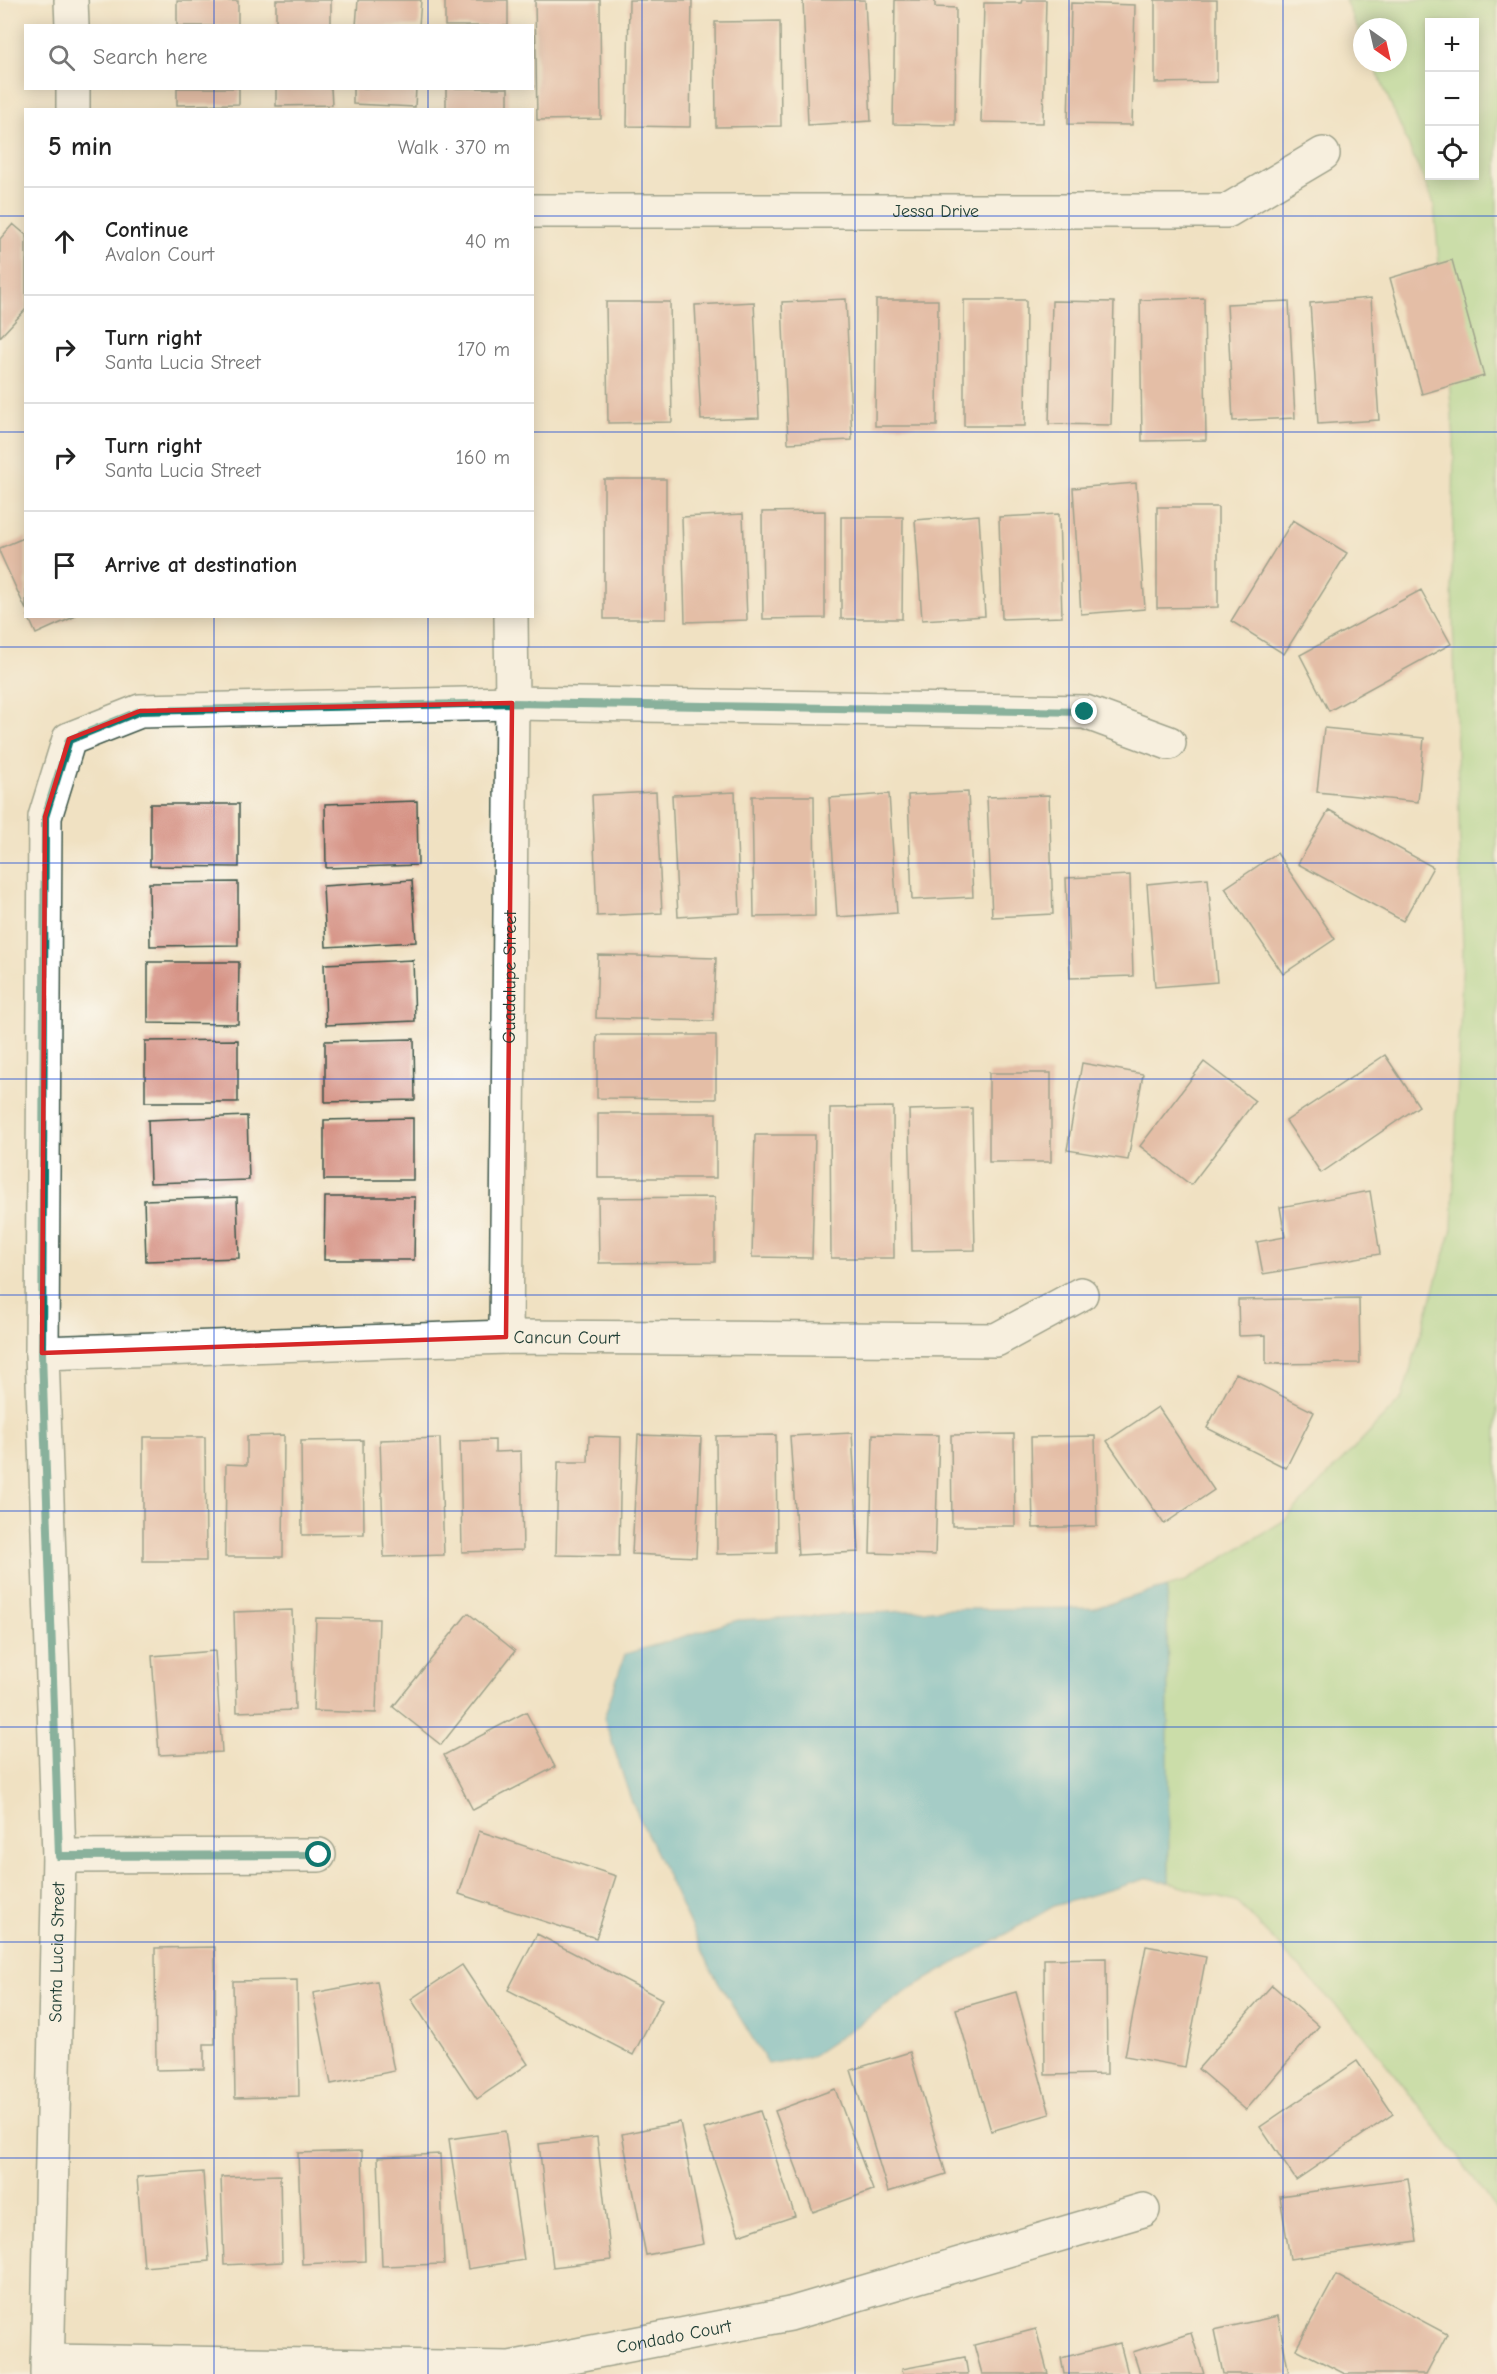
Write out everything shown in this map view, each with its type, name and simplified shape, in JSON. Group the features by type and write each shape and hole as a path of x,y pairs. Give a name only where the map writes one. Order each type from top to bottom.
{"street":[{"path":"71,0 72,24"},
{"path":"73,90 73,108"},
{"name":"Jessa Drive","path":"534,211 1227,211 1323,154"},
{"name":"Guadalupe Street","path":"506,1337 511,618"},
{"name":"Santa Lucia Street","path":"47,2367 59,1856 42,1353 45,817 69,740 140,711 512,703 1085,712 1169,743"},
{"name":"Cancun Court","path":"42,1353 506,1337 996,1340 1081,1294"},
{"path":"59,1856 319,1855"},
{"name":"Condado Court","path":"47,2367 510,2371 790,2314 1143,2210"}],"highlighted area":[{"path":"512,703 506,1337 42,1353 45,817 69,739 140,711"}],"green space":[{"path":"1345,0 1497,0 1497,2212 1464,2164 1362,2033 1238,1903 1169,1883 1167,1587 1184,1582 1285,1520 1402,1398 1452,1229 1463,950 1452,586 1454,439 1434,204 1377,72 1407,72 1407,18 1353,18"}],"water":[{"path":"1167,1587 1169,1883 1149,1878 1054,1906 915,1986 812,2056 768,2064 713,1973 631,1800 604,1718 625,1654 738,1620 944,1609 1094,1608"}],"building":[{"path":"276,0 331,0 331,24 276,24"},
{"path":"358,0 421,0 419,24 356,24"},
{"path":"445,0 508,0 508,24 445,24"},
{"path":"535,0 600,0 601,119 537,120"},
{"path":"629,0 692,0 690,127 627,126"},
{"path":"803,0 865,0 871,121 808,125"},
{"path":"895,0 935,0 935,7 956,8 955,125 893,124"},
{"path":"1022,0 1046,0 1043,123 981,122 984,3 1021,3"},
{"path":"1155,0 1217,0 1217,82 1155,83"},
{"path":"177,1 238,1 238,24 177,24"},
{"path":"1071,3 1135,5 1132,125 1068,124"},
{"path":"780,21 781,126 716,127 715,22"},
{"path":"177,90 239,90 239,104 177,105"},
{"path":"276,90 331,90 332,105 276,106"},
{"path":"353,90 416,90 415,107 353,104"},
{"path":"446,90 508,90 508,108 446,108"},
{"path":"13,224 24,233 24,311 0,337 0,239"},
{"path":"1452,260 1484,376 1422,394 1390,278"},
{"path":"1204,298 1206,440 1142,441 1140,300"},
{"path":"1371,298 1379,420 1318,424 1310,303"},
{"path":"846,299 852,440 788,443 782,302"},
{"path":"876,300 938,300 937,426 875,426"},
{"path":"964,300 1026,300 1025,426 964,426"},
{"path":"1052,301 1114,302 1111,425 1049,424"},
{"path":"1289,301 1295,418 1233,421 1227,304"},
{"path":"606,302 670,302 672,422 608,423"},
{"path":"754,302 759,418 701,420 695,305"},
{"path":"604,479 666,479 666,619 604,619"},
{"path":"1136,483 1145,609 1081,614 1073,488"},
{"path":"1157,507 1218,507 1218,607 1157,608"},
{"path":"825,511 825,618 763,619 762,512"},
{"path":"743,514 747,620 685,622 682,517"},
{"path":"1059,514 1062,617 1002,619 999,517"},
{"path":"979,515 985,616 922,620 915,520"},
{"path":"841,517 903,517 902,619 841,619"},
{"path":"1293,520 1347,553 1284,654 1231,621"},
{"path":"24,538 24,606 0,553 0,548"},
{"path":"1421,590 1451,644 1329,711 1300,655"},
{"path":"29,618 72,618 36,634"},
{"path":"1324,728 1424,738 1418,802 1317,792"},
{"path":"656,792 662,913 597,916 592,795"},
{"path":"735,792 740,913 678,917 672,795"},
{"path":"968,792 973,897 912,900 908,795"},
{"path":"889,794 897,913 837,917 829,798"},
{"path":"1049,795 1053,914 992,917 987,797"},
{"path":"752,796 814,796 815,916 754,917"},
{"path":"417,801 418,865 326,868 325,804"},
{"path":"150,804 239,804 239,867 150,866"},
{"path":"1329,810 1433,867 1403,921 1298,864"},
{"path":"1277,853 1335,939 1283,974 1225,888"},
{"path":"1130,875 1133,976 1070,978 1066,878"},
{"path":"1208,878 1217,982 1155,987 1147,884"},
{"path":"412,880 416,942 326,947 323,886"},
{"path":"238,882 238,945 150,946 149,883"},
{"path":"598,955 716,958 713,1021 596,1018"},
{"path":"413,960 415,1021 326,1025 324,964"},
{"path":"148,962 239,962 238,1024 148,1023"},
{"path":"597,1035 716,1035 716,1099 597,1098"},
{"path":"414,1039 415,1100 325,1102 325,1041"},
{"path":"238,1040 238,1102 145,1102 145,1041"},
{"path":"1385,1055 1419,1106 1321,1173 1286,1121"},
{"path":"1204,1062 1255,1101 1191,1185 1140,1146"},
{"path":"1082,1063 1143,1074 1128,1160 1067,1150"},
{"path":"989,1073 1051,1073 1051,1162 989,1162"},
{"path":"893,1107 894,1258 831,1258 830,1108"},
{"path":"972,1108 975,1250 912,1251 909,1110"},
{"path":"598,1113 716,1113 716,1178 598,1178"},
{"path":"247,1116 249,1180 150,1183 148,1120"},
{"path":"413,1118 413,1180 324,1180 324,1120"},
{"path":"755,1135 815,1135 812,1258 752,1257"},
{"path":"1370,1191 1380,1254 1263,1274 1257,1242 1285,1237 1280,1207"},
{"path":"237,1197 239,1258 146,1261 144,1200"},
{"path":"325,1197 415,1197 414,1260 324,1260"},
{"path":"715,1197 715,1262 599,1263 598,1198"},
{"path":"1359,1298 1360,1363 1266,1364 1266,1335 1239,1336 1238,1300"},
{"path":"1236,1373 1314,1412 1286,1468 1207,1428"},
{"path":"1158,1407 1214,1490 1164,1524 1107,1441"},
{"path":"852,1433 859,1552 798,1555 790,1436"},
{"path":"873,1434 939,1435 935,1555 870,1553"},
{"path":"1014,1434 1015,1526 952,1526 951,1435"},
{"path":"284,1435 283,1557 225,1557 226,1464 247,1465 247,1436"},
{"path":"638,1435 701,1437 696,1557 632,1554"},
{"path":"776,1435 777,1553 717,1554 716,1436"},
{"path":"589,1436 621,1437 619,1556 556,1555 558,1462 588,1462"},
{"path":"1095,1436 1097,1526 1033,1528 1031,1437"},
{"path":"143,1437 205,1437 206,1561 143,1561"},
{"path":"440,1438 444,1555 384,1557 380,1440"},
{"path":"363,1440 364,1534 302,1535 301,1441"},
{"path":"495,1440 495,1452 521,1451 523,1550 462,1552 460,1441"},
{"path":"292,1610 295,1710 237,1712 234,1612"},
{"path":"468,1613 515,1651 441,1745 393,1707"},
{"path":"316,1618 379,1619 376,1713 313,1711"},
{"path":"215,1651 222,1752 159,1755 152,1656"},
{"path":"526,1712 555,1767 473,1810 444,1755"},
{"path":"479,1831 616,1876 596,1938 459,1894"},
{"path":"537,1934 662,1999 633,2055 508,1990"},
{"path":"1146,1946 1206,1957 1185,2067 1125,2056"},
{"path":"215,1947 215,2044 204,2044 204,2069 156,2070 155,1948"},
{"path":"1106,1958 1107,2074 1045,2075 1044,1959"},
{"path":"462,1965 528,2064 477,2099 411,1999"},
{"path":"297,1980 299,2096 235,2098 233,1981"},
{"path":"377,1981 394,2071 331,2084 313,1993"},
{"path":"1272,1985 1319,2026 1246,2110 1198,2069"},
{"path":"1016,1992 1050,2114 991,2131 956,2009"},
{"path":"910,2052 946,2174 888,2192 851,2070"},
{"path":"1357,2061 1393,2114 1296,2180 1260,2127"},
{"path":"835,2089 873,2190 813,2212 775,2111"},
{"path":"760,2111 795,2216 739,2235 704,2129"},
{"path":"680,2122 704,2244 646,2255 622,2134"},
{"path":"505,2131 524,2260 468,2269 449,2139"},
{"path":"597,2137 611,2260 553,2267 539,2144"},
{"path":"362,2151 365,2261 302,2264 298,2153"},
{"path":"440,2154 444,2264 382,2266 378,2157"},
{"path":"203,2172 209,2261 144,2267 137,2177"},
{"path":"280,2175 282,2262 224,2265 221,2177"},
{"path":"1408,2178 1417,2241 1290,2259 1280,2196"},
{"path":"1336,2275 1447,2334 1426,2374 1345,2374 1296,2349"},
{"path":"1278,2316 1289,2374 1223,2374 1214,2330"},
{"path":"1036,2329 1048,2374 982,2374 974,2345"},
{"path":"1191,2333 1204,2374 1140,2374 1133,2352"},
{"path":"1120,2343 1128,2374 1064,2374 1061,2358"},
{"path":"965,2357 968,2374 903,2374 902,2369"}],"route":[{"path":"319,1855 59,1856 42,1353 45,817 69,740 140,711 512,703 1085,712"}]}
